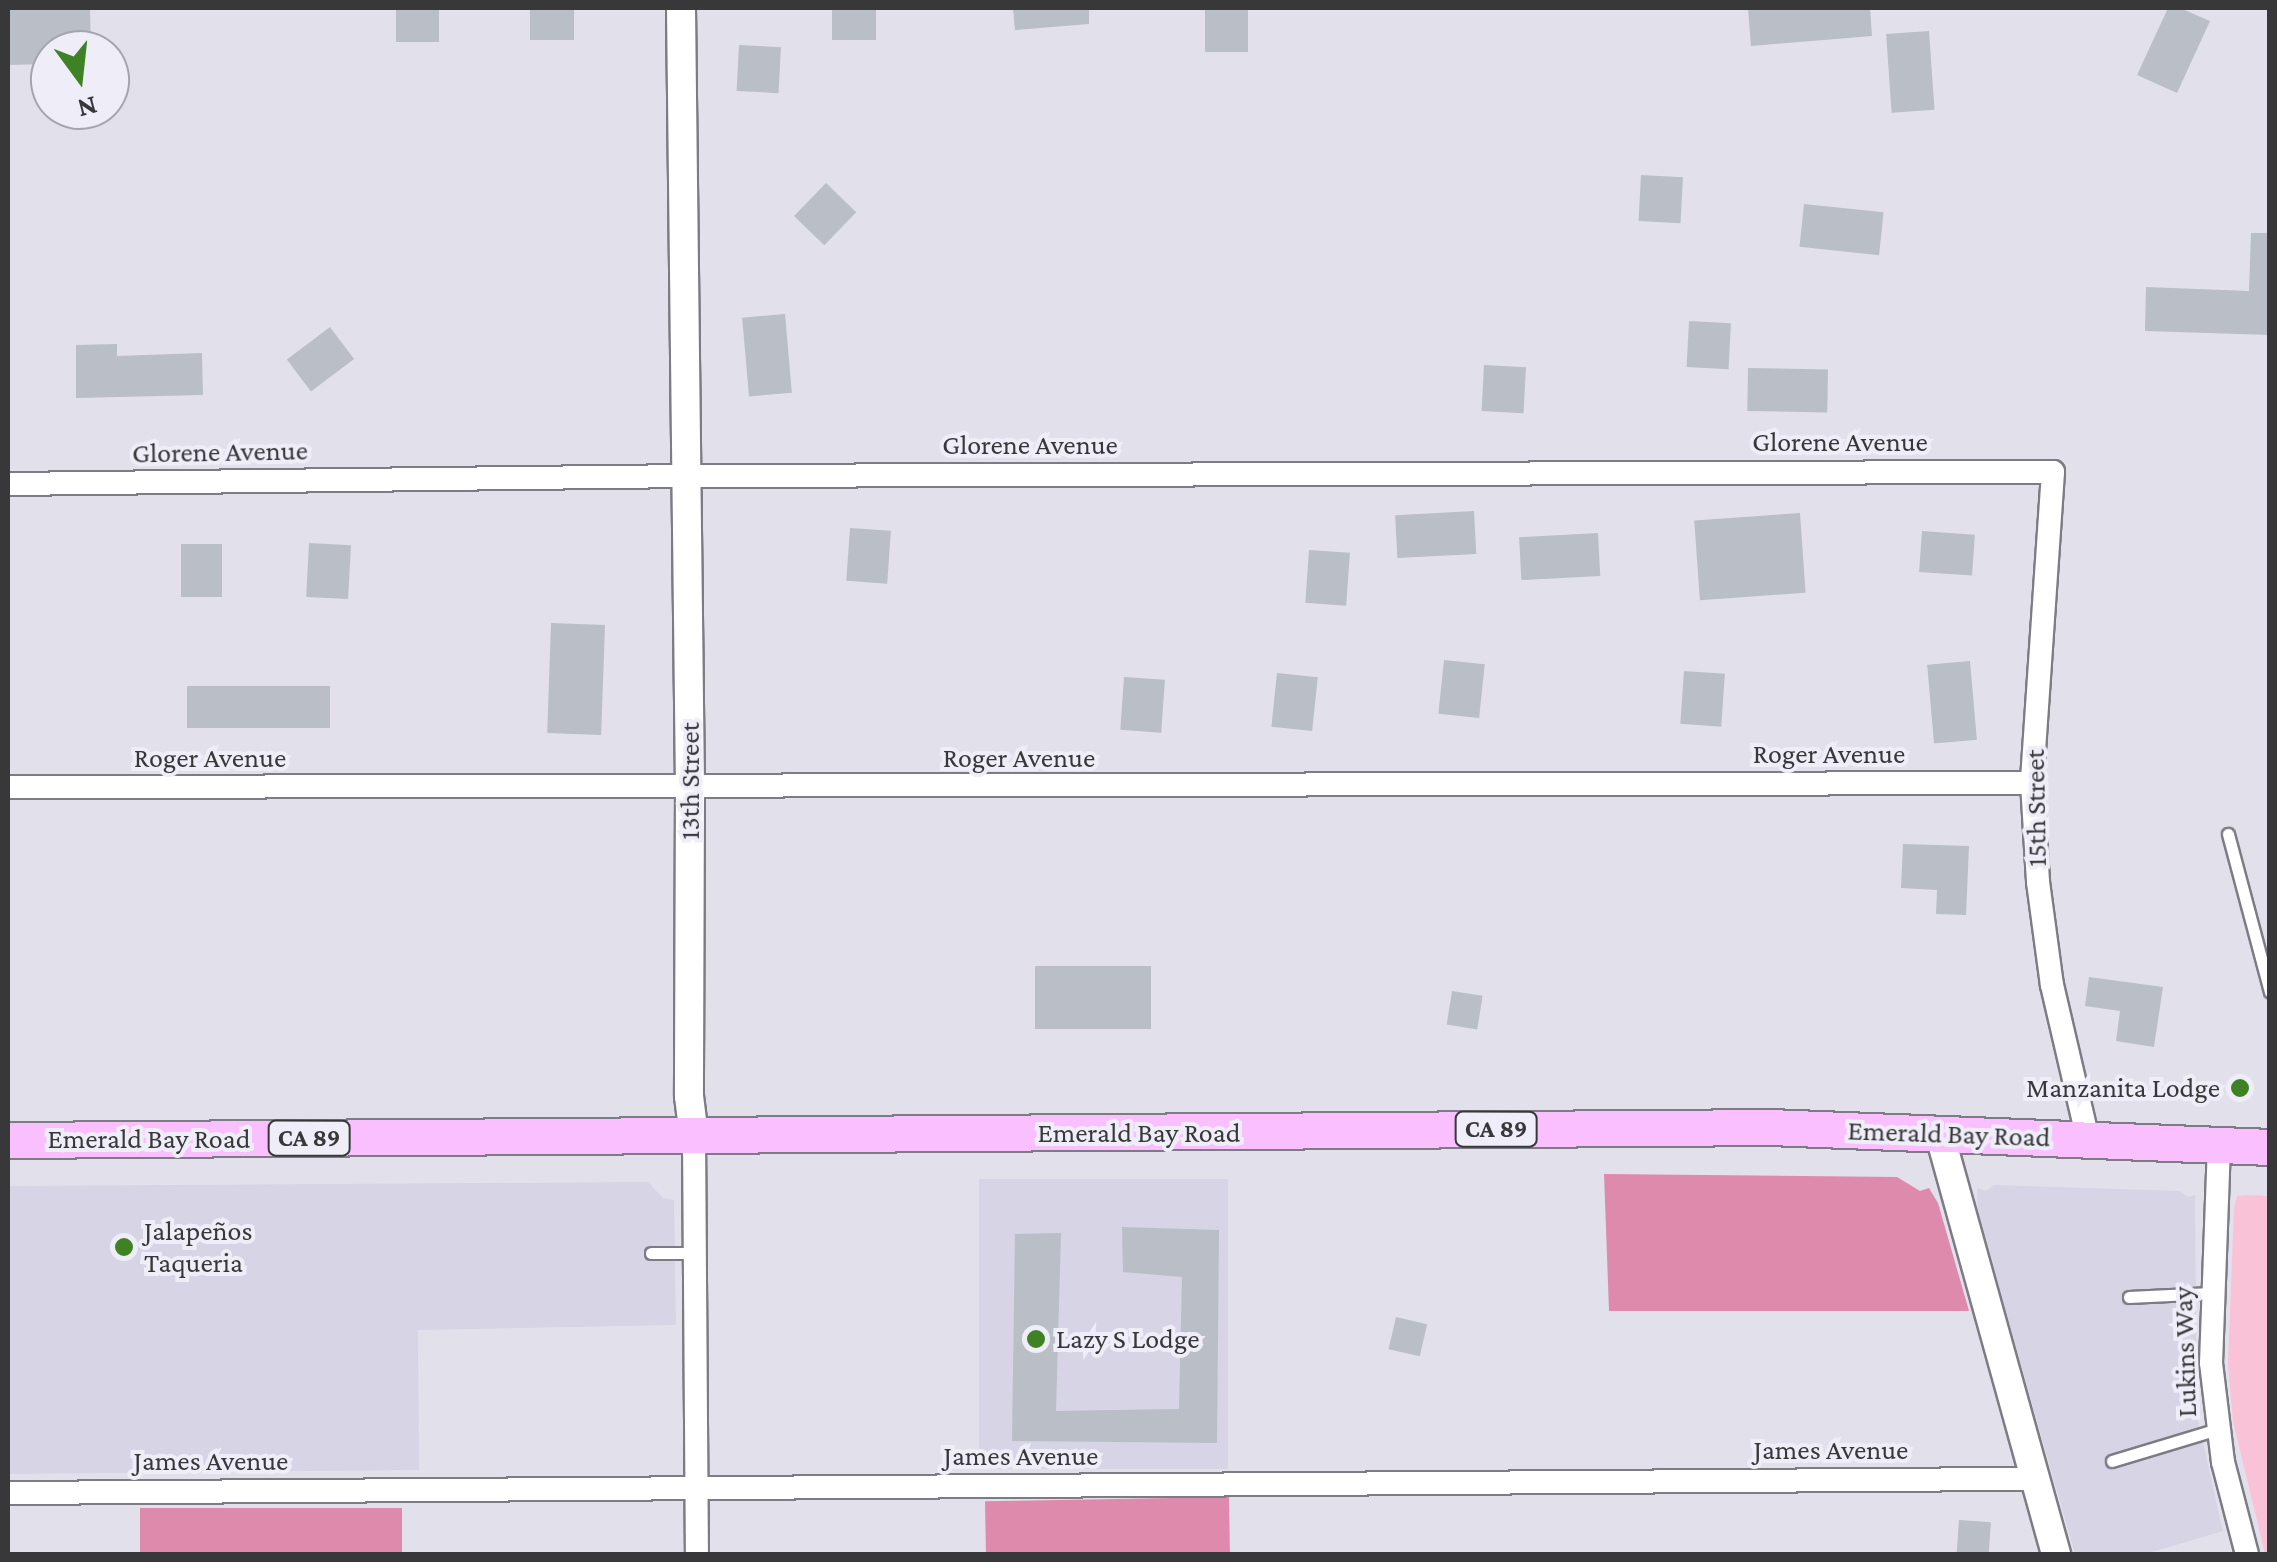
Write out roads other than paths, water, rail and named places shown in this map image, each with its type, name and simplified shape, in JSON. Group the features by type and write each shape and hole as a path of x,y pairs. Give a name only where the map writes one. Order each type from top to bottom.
{"main road":[{"name":"Emerald Bay Road","path":"8,1140 1751,1127 2270,1147"}],"street":[{"name":"13th Street","path":"681,8 688,476 689,1096 694,1136 697,1554"},
{"name":"Glorene Avenue","path":"8,484 688,476 2053,472"},
{"name":"15th Street","path":"2053,472 2032,783 2052,985 2088,1140"},
{"name":"Roger Avenue","path":"8,788 2032,783"},
{"path":"1939,1132 2056,1554"},
{"name":"Lukins Way","path":"2218,1145 2211,1293 2218,1429 2247,1554"},
{"name":"James Avenue","path":"8,1493 2034,1479"}],"lane":[{"path":"2228,834 2270,992"},
{"path":"651,1253 694,1253"},
{"path":"2129,1297 2211,1293"},
{"path":"2112,1461 2218,1429"}],"place":[{"name":"Manzanita Lodge","path":"2240,1088"},
{"name":"Jalapeños Taqueria","path":"124,1247"},
{"name":"Lazy S Lodge","path":"1036,1339"}]}
